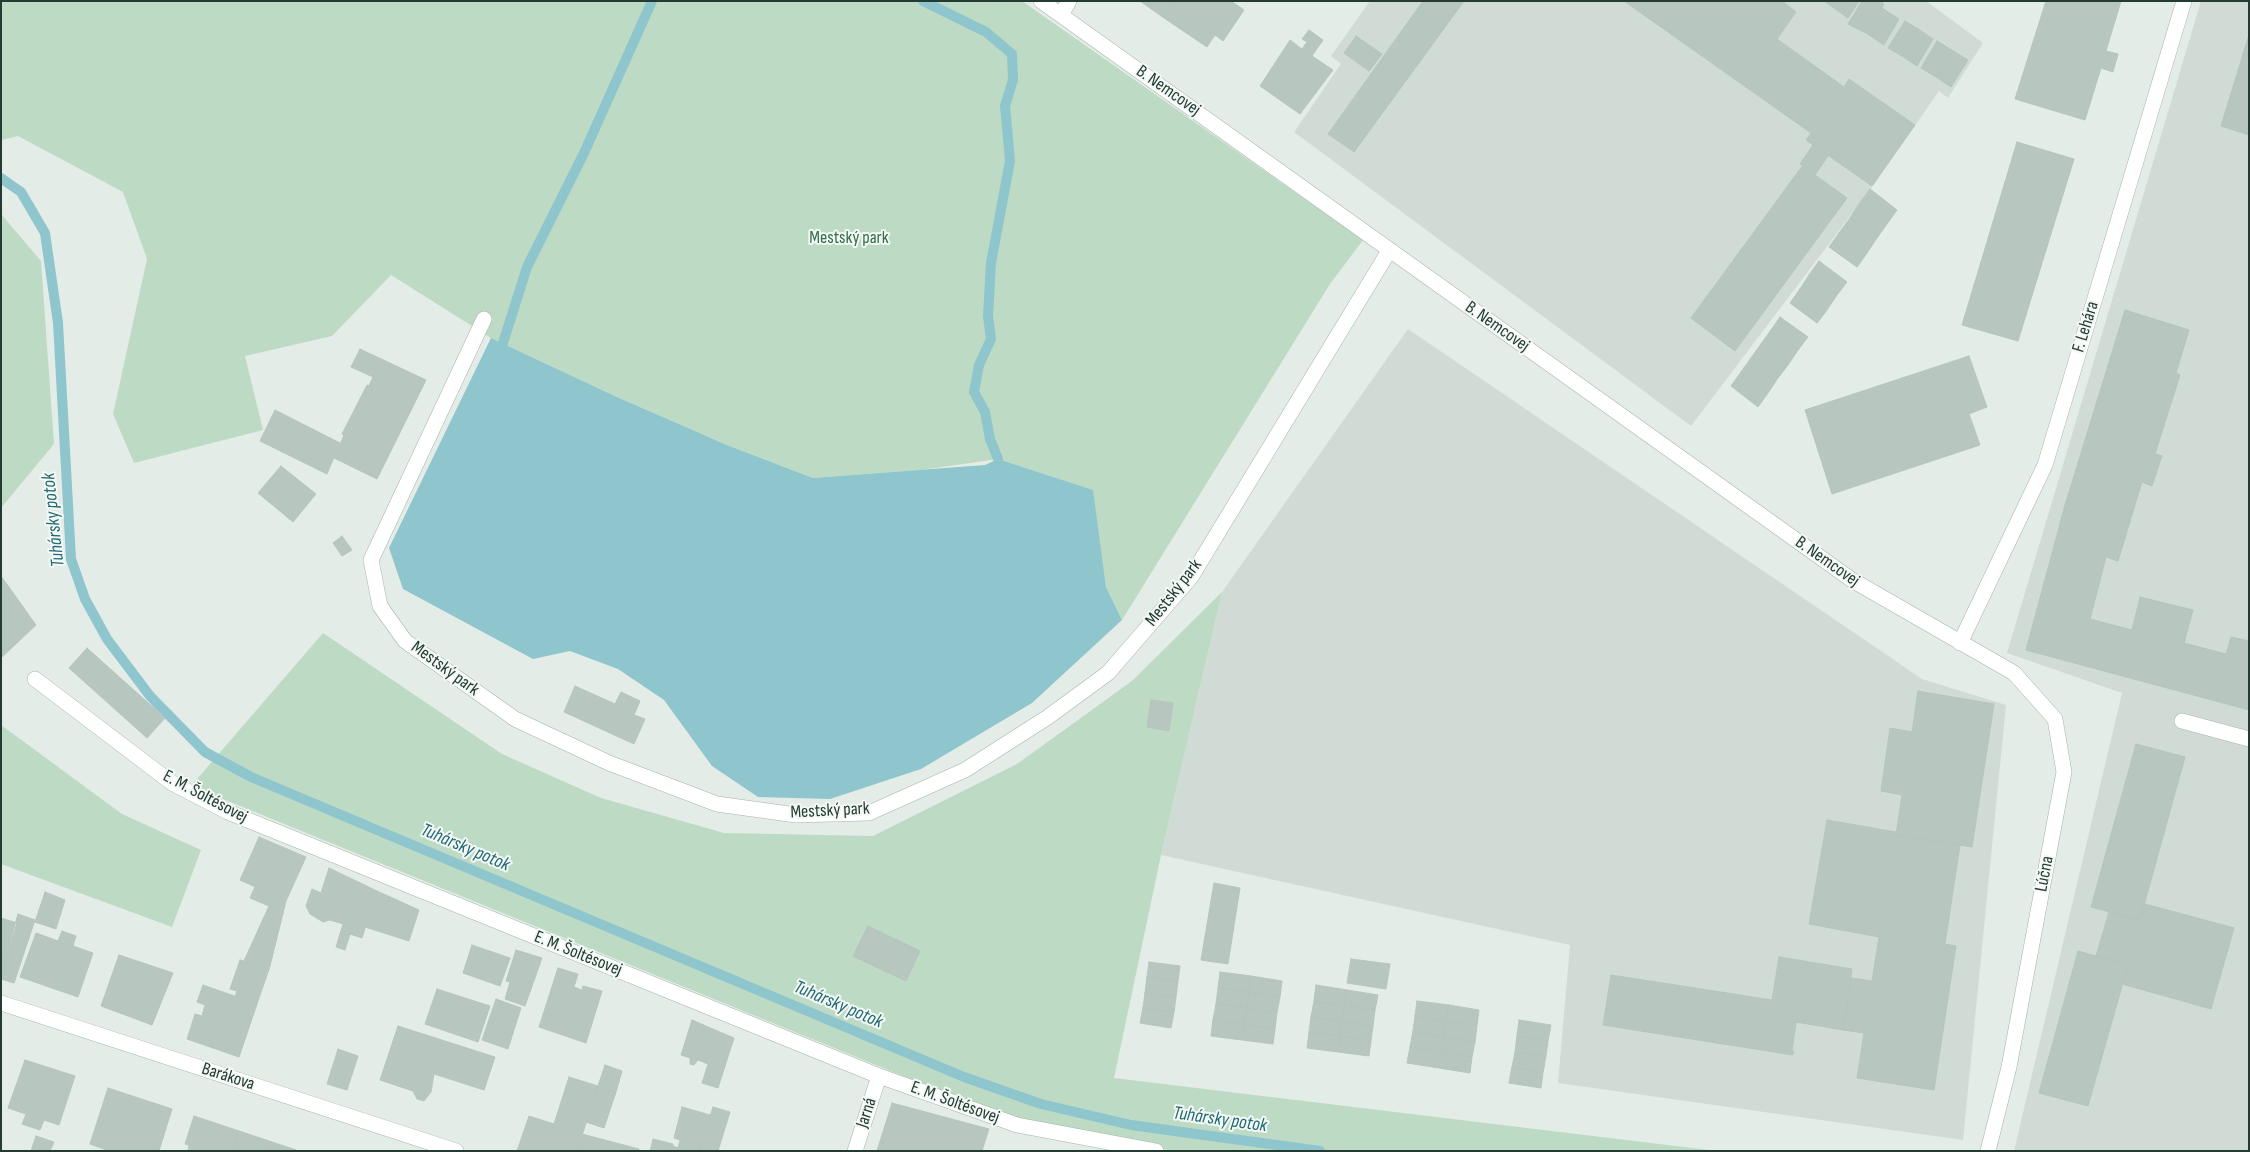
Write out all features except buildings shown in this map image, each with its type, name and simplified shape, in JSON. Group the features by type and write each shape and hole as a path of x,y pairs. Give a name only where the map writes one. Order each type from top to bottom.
{"street":[{"name":"B. Nemcovej","path":"1041,1 1337,210 1389,251 1852,580 1960,643"},
{"path":"1061,15 1068,1"},
{"name":"F. Lehára","path":"1960,643 2045,465 2184,1"},
{"name":"Mestský park","path":"484,319 371,560 380,606 406,641 515,719 609,763 717,804 796,816 869,813 965,770 1048,717 1108,673 1191,577 1389,251"},
{"name":"Lúčna","path":"1960,643 2014,673 2056,719 2064,772 2009,1067 1988,1151"},
{"name":"E. M. Šoltésovej","path":"35,679 172,783 228,812 879,1076 1017,1125 1156,1151"},
{"path":"2182,721 2249,739"},
{"name":"Barákova","path":"1,1003 456,1151"},
{"name":"Jarná","path":"855,1151 879,1076"}],"shaded area":[{"path":"1370,1 1926,1 1983,43 1948,98 1939,91 1875,183 1691,426 1294,132 1341,64 1331,56"},
{"path":"2201,1 2249,1 2249,1151 2014,1151 2122,693 2007,653"},
{"path":"1408,329 1922,679 2006,705 1963,1140 1558,1083 1570,945 1161,855 1222,592"}],"green space":[{"name":"Mestský park","path":"1,1 1022,1 1363,240 1330,284 1122,620 1106,587 1092,490 998,459 921,470 813,478 727,445 617,397 491,338 391,275 332,336 245,356 263,430 134,463 113,414 147,259 123,192 18,136 1,140"},
{"path":"1,214 41,261 54,444 1,508"},
{"path":"1222,592 1161,855 1114,1078 1717,1151 1174,1151 1033,1129 191,786 323,633 502,754 601,798 724,833 873,836 1017,764 1132,681"},
{"path":"1,725 122,814 201,850 172,927 1,864"}],"water":[{"path":"491,338 617,397 727,445 813,478 985,465 998,459 1093,490 1106,587 1122,620 1032,703 921,769 830,799 758,797 712,766 664,700 618,669 570,651 533,659 403,589 389,548"}],"waterway":[{"path":"503,343 527,267 584,153 652,1"},
{"path":"923,1 986,32 1012,54 1013,80 1005,106 1010,161 991,263 988,316 991,339 979,365 974,392 985,412 990,439 998,459"},
{"name":"Tuhársky potok","path":"1,178 21,192 45,233 58,323 71,559 85,599 107,639 150,696 205,752 251,777 964,1077 1041,1104 1131,1125 1320,1151"}]}
